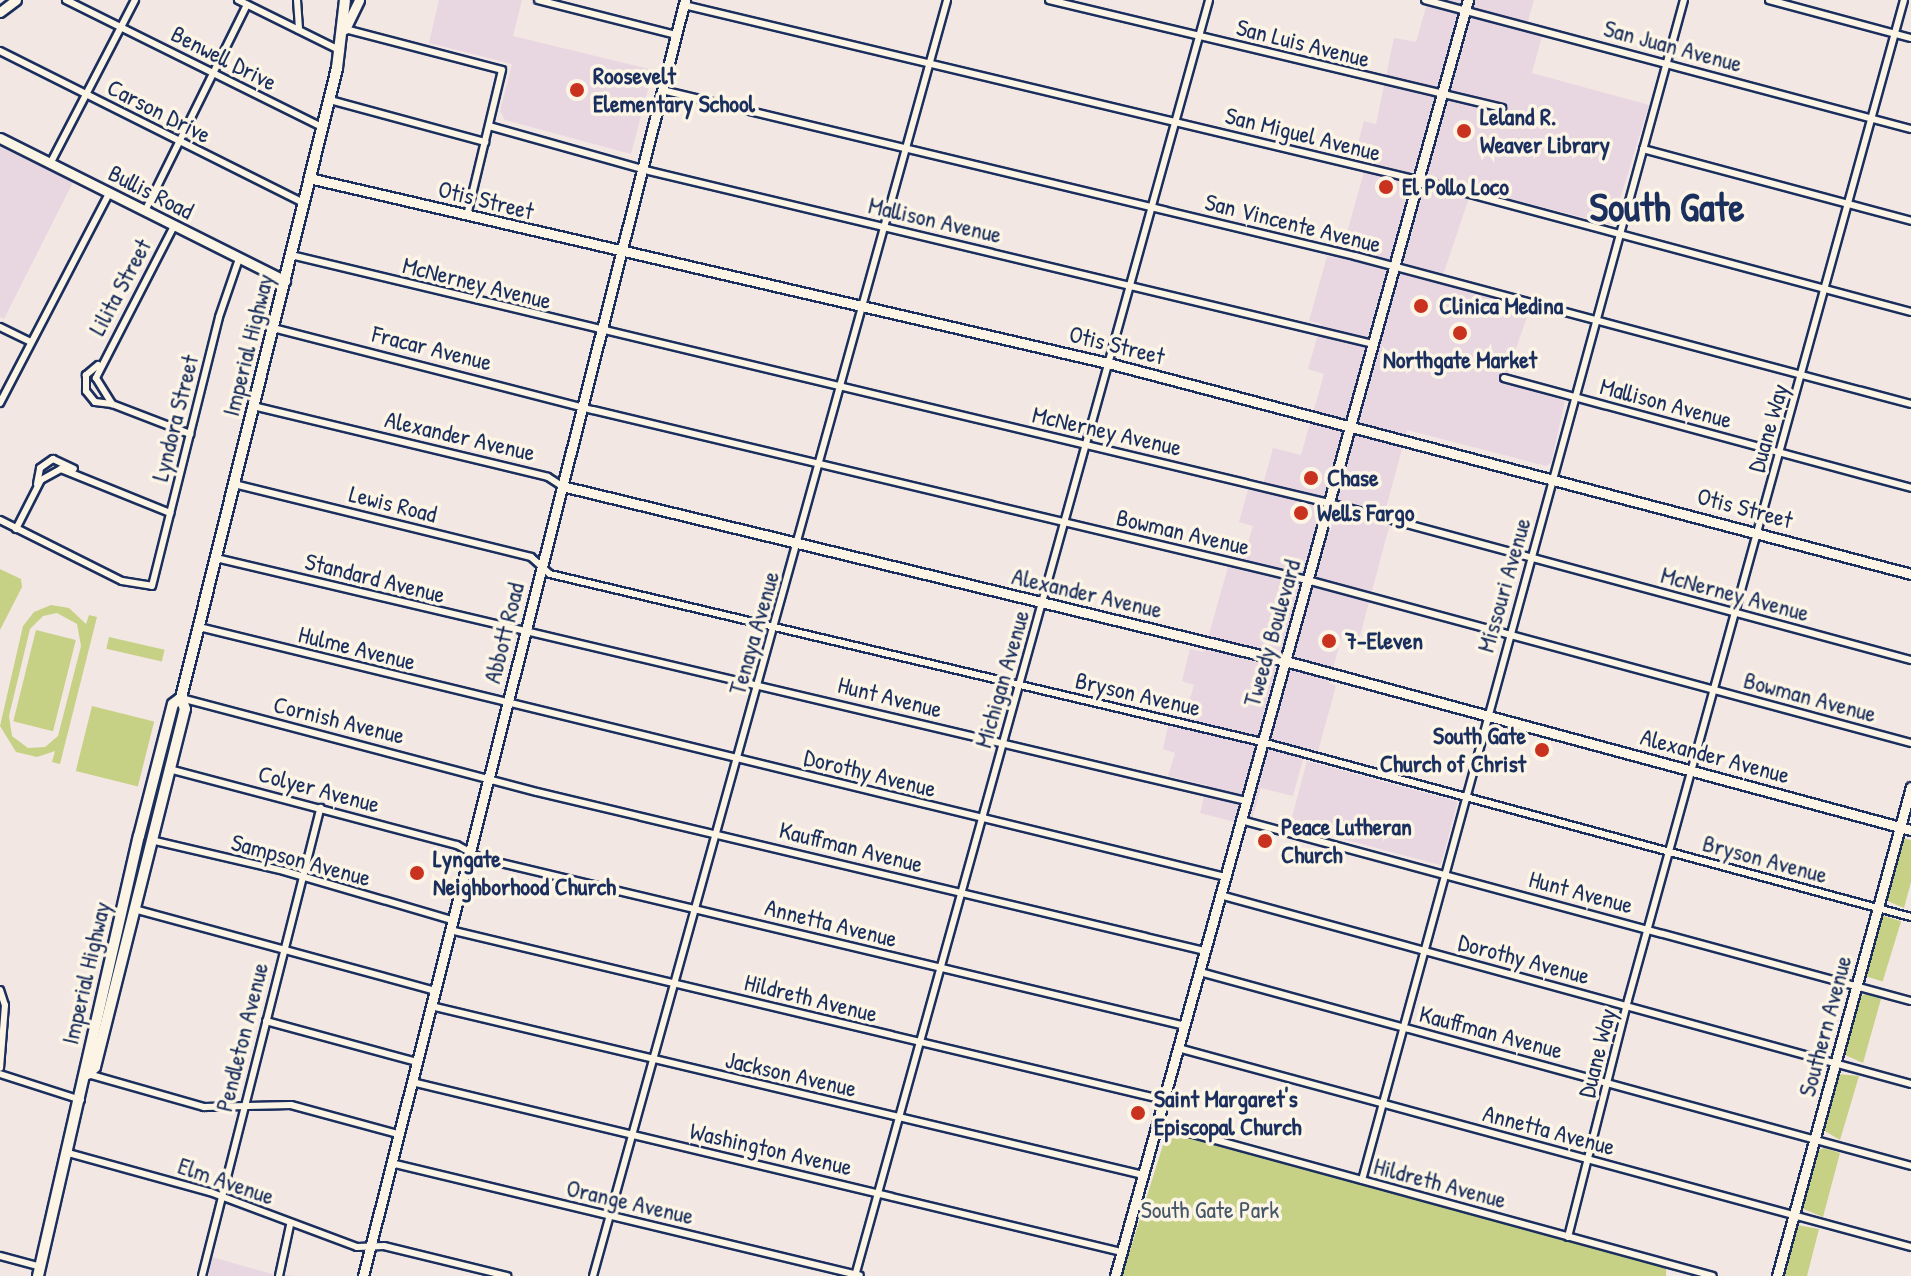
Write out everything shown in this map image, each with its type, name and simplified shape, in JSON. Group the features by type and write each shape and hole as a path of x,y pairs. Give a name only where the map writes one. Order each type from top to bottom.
{"main road":[{"name":"Imperial Highway","path":"40,1272 81,1100 88,1074 95,1067 185,709 181,698 330,100 345,29 345,0"},
{"name":"Imperial Highway","path":"88,1074 85,1066 139,836 173,704 181,698"}],"street":[{"path":"0,12 16,0"},
{"name":"Benwell Drive","path":"66,0 322,127"},
{"path":"50,164 135,0"},
{"path":"238,0 341,51"},
{"path":"297,0 299,30"},
{"path":"359,0 345,29 502,70 467,216"},
{"path":"538,0 676,35"},
{"name":"Tenaya Avenue","path":"593,1276 947,0"},
{"name":"San Luis Avenue","path":"1049,0 1502,108"},
{"name":"Michigan Avenue","path":"857,1276 1209,0"},
{"name":"San Juan Avenue","path":"1425,0 1467,5 1911,129"},
{"name":"Missouri Avenue","path":"1362,1180 1486,715 1684,0"},
{"path":"1769,0 1911,38"},
{"name":"Duane Way","path":"1568,1237 1627,1006 1904,0"},
{"name":"Abbott Road","path":"363,1276 684,2"},
{"name":"San Miguel Avenue","path":"684,2 1418,180 1911,312"},
{"name":"Lilita Street","path":"145,211 247,5"},
{"name":"Tweedy Boulevard","path":"1115,1276 1467,5"},
{"name":"Carson Drive","path":"0,51 303,203"},
{"name":"San Vincente Avenue","path":"662,90 1394,266 1911,404"},
{"path":"330,100 485,142"},
{"name":"Mallison Avenue","path":"489,126 642,168 1373,344"},
{"name":"Bullis Road","path":"0,138 285,281"},
{"path":"1643,149 1911,221"},
{"name":"Otis Street","path":"309,178 620,253 1108,363 1351,424 1911,574"},
{"path":"0,403 109,194"},
{"name":"Lilita Street","path":"112,404 95,402 86,391 86,375 98,365 174,226"},
{"name":"McNerney Avenue","path":"291,255 1329,503 1911,660"},
{"name":"Lyndora Street","path":"16,529 122,581 151,588 223,302 239,259"},
{"path":"0,327 31,342"},
{"name":"Fracar Avenue","path":"273,328 582,406"},
{"name":"Lilita Street","path":"98,365 98,387 112,404"},
{"name":"Mallison Avenue","path":"1504,378 1911,488"},
{"path":"112,404 190,434"},
{"name":"Alexander Avenue","path":"253,406 548,477 562,486 797,545 1285,661 1911,830"},
{"name":"Bowman Avenue","path":"582,406 1307,580 1911,743"},
{"path":"0,520 16,529 37,486 40,468 53,459 62,459 76,472 127,500 170,513"},
{"path":"37,486 54,471 76,472"},
{"name":"Lewis Road","path":"234,484 531,557 542,565"},
{"name":"Standard Avenue","path":"216,558 525,633"},
{"name":"Bryson Avenue","path":"542,565 550,574 1262,742 1911,917"},
{"name":"Hulme Avenue","path":"199,627 507,705"},
{"name":"Hunt Avenue","path":"525,633 759,684 1246,801"},
{"name":"Cornish Avenue","path":"181,698 488,778"},
{"name":"Dorothy Avenue","path":"507,705 1225,877"},
{"name":"Colyer Avenue","path":"157,766 470,851"},
{"name":"Kauffman Avenue","path":"488,778 1205,951"},
{"name":"Southern Avenue","path":"1777,1276 1911,787"},
{"name":"Pendleton Avenue","path":"202,1276 320,808"},
{"name":"Hunt Avenue","path":"1241,820 1911,1001"},
{"name":"Sampson Avenue","path":"139,836 301,879 451,925"},
{"name":"Annetta Avenue","path":"470,851 696,909 1185,1026"},
{"name":"Dorothy Avenue","path":"1220,895 1911,1084"},
{"path":"122,906 435,991"},
{"name":"Hildreth Avenue","path":"451,925 676,984 1164,1100"},
{"name":"Kauffman Avenue","path":"1200,972 1911,1166"},
{"path":"0,990 5,1005 0,1068"},
{"name":"Jackson Avenue","path":"431,1006 1143,1175"},
{"path":"266,1021 417,1062"},
{"name":"Annetta Avenue","path":"1178,1048 1911,1247"},
{"path":"0,1074 81,1100"},
{"path":"88,1074 204,1107 291,1105 398,1134"},
{"name":"Washington Avenue","path":"412,1082 1122,1252"},
{"name":"Hildreth Avenue","path":"1157,1124 1713,1276"},
{"name":"Elm Avenue","path":"68,1153 210,1192 220,1199 271,1213 290,1225 357,1247 370,1246 507,1276"},
{"name":"Orange Avenue","path":"391,1163 857,1276"},
{"path":"279,1276 290,1225"},
{"path":"0,1256 40,1272"}],"shaded area":[{"name":"Roosevelt Elementary School","path":"439,0 522,0 513,36 653,70 631,154 505,120 500,111 512,64 429,43"},
{"path":"1428,0 1534,0 1525,31 1542,36 1532,73 1649,105 1612,225 1472,189 1440,284 1530,308 1504,383 1565,401 1551,463 1546,466 1407,430 1385,512 1389,527 1360,636 1343,632 1329,683 1336,686 1318,751 1306,748 1293,796 1261,788 1250,826 1200,813 1207,785 1168,776 1175,753 1163,749 1168,726 1181,729 1194,685 1182,681 1190,649 1204,652 1228,567 1240,570 1253,526 1239,522 1248,490 1261,492 1273,448 1301,455 1324,374 1308,369 1321,324 1309,321 1327,256 1340,258 1367,161 1354,158 1364,121 1376,124 1394,38 1416,42"},
{"path":"0,147 73,182 4,319 0,317"},
{"path":"1307,761 1458,801 1441,865 1290,825"},
{"path":"212,1257 272,1274 297,1276 208,1276"}],"green space":[{"path":"0,569 21,579 22,587 0,630"},
{"path":"51,605 69,608 86,624 89,615 97,617 60,764 52,762 55,751 37,757 16,752 0,726 23,626 34,612","holes":["57,613 77,624 81,646 58,736 45,747 28,748 12,736 9,716 30,629 43,616"]},
{"path":"36,630 76,640 53,731 13,721"},
{"path":"109,637 165,650 162,662 106,649"},
{"path":"92,706 154,721 138,786 76,771"},
{"path":"1902,838 1911,840 1911,882 1904,908 1885,900"},
{"path":"1881,915 1901,921 1883,981 1863,975"},
{"path":"1866,994 1881,999 1863,1063 1843,1054 1859,997"},
{"path":"1838,1074 1859,1076 1840,1140 1823,1130"},
{"name":"South Gate Park","path":"1167,1132 1666,1266 1666,1276 1122,1276"},
{"path":"1824,1148 1840,1153 1823,1217 1801,1208 1817,1151"},
{"path":"1797,1225 1819,1229 1807,1276 1783,1276"}],"place":[{"name":"Roosevelt Elementary School","path":"577,90"},
{"name":"Leland R. Weaver Library","path":"1464,131"},
{"name":"El Pollo Loco","path":"1386,187"},
{"name":"Clinica Medina","path":"1421,306"},
{"name":"Northgate Market","path":"1460,333"},
{"name":"Chase","path":"1311,478"},
{"name":"Wells Fargo","path":"1301,513"},
{"name":"7-Eleven","path":"1329,641"},
{"name":"South Gate Church of Christ","path":"1542,750"},
{"name":"Peace Lutheran Church","path":"1265,841"},
{"name":"Lyngate Neighborhood Church","path":"417,873"},
{"name":"Saint Margaret's Episcopal Church","path":"1138,1113"}],"district":[{"name":"South Gate","path":"1667,206"}]}
